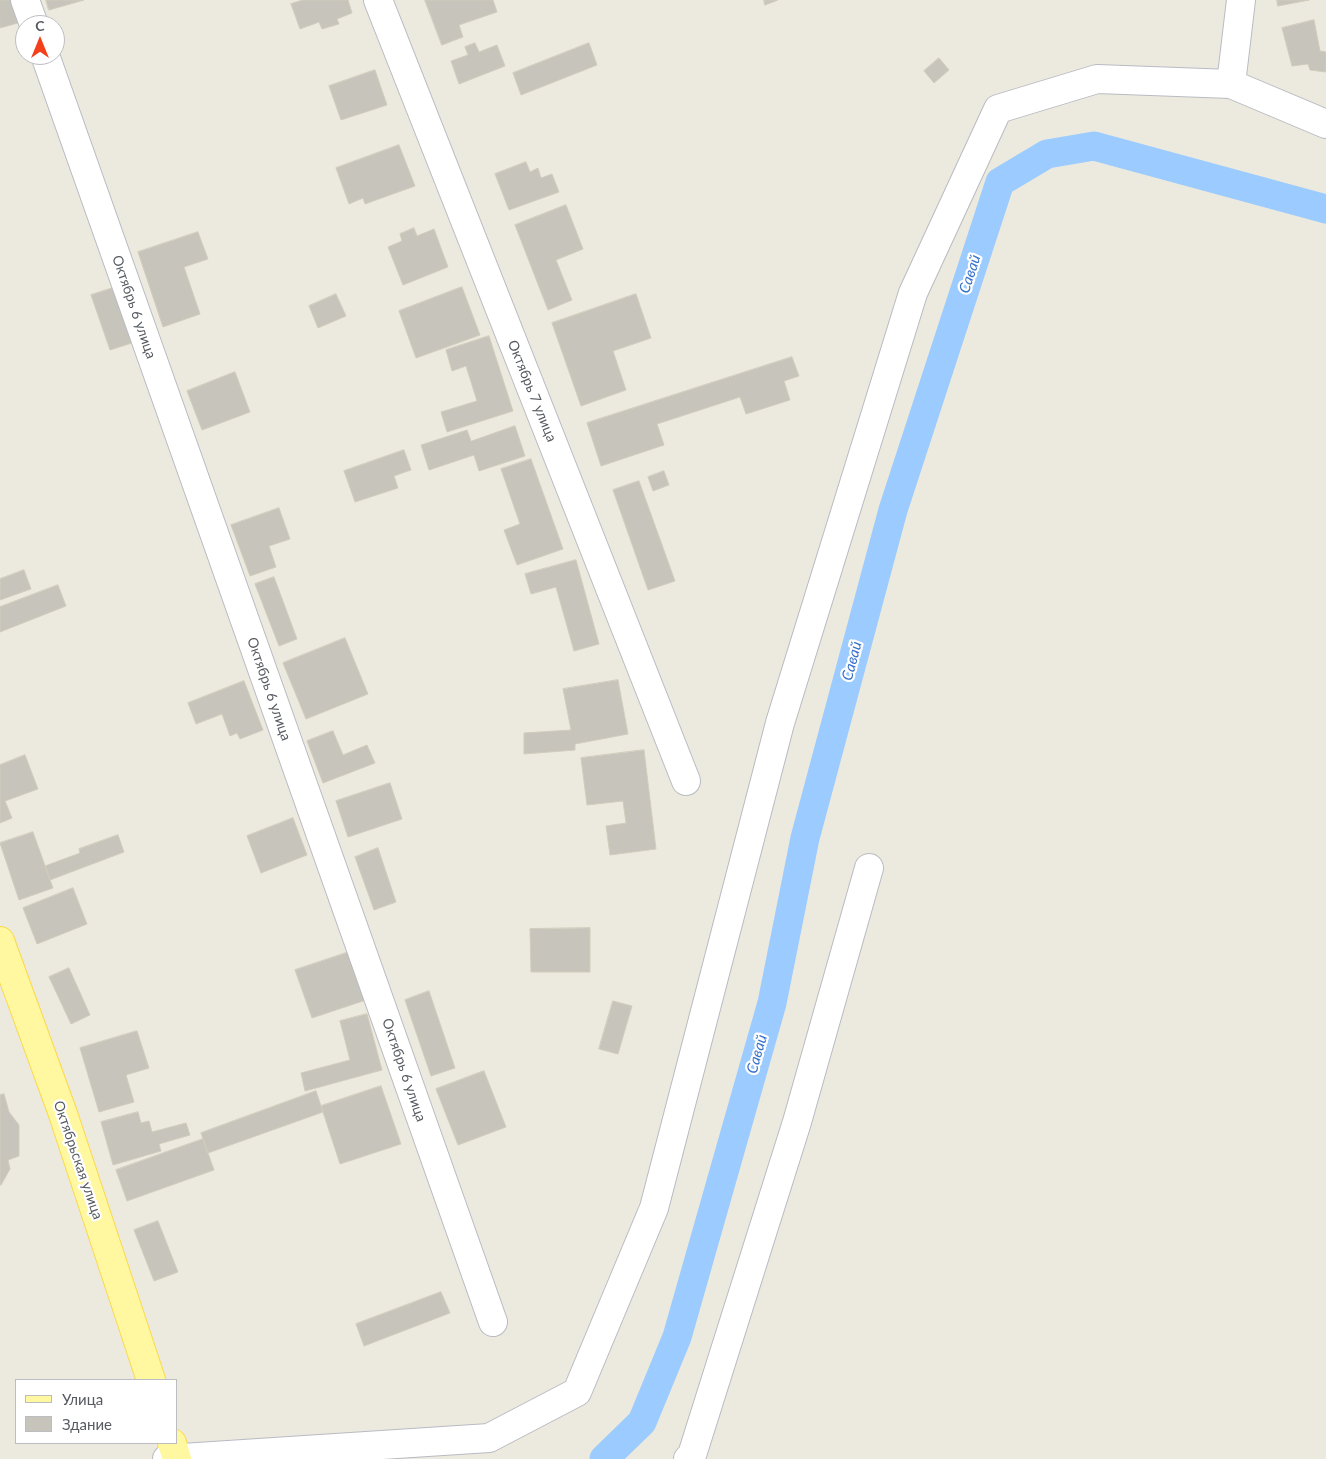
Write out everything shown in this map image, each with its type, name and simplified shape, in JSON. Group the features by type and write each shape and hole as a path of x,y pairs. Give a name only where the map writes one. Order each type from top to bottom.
{"main road":[{"name":"Октябрьская улица","path":"0,941 63,1114 152,1379"}],"street":[{"path":"25,0 30,15"},
{"name":"Октябрь 7 улица","path":"378,0 686,781"},
{"path":"1231,84 1241,0"},
{"name":"Октябрь 6 улица","path":"49,65 493,1322"},
{"path":"174,1455 489,1438 577,1392 654,1208 780,723 913,292 998,109 1097,79 1231,84 1326,124"},
{"path":"688,1459 692,1455 797,1122 869,868"}],"building":[{"path":"0,0 19,0 23,15 15,15 15,24 0,28"},
{"path":"46,0 84,0 49,10"},
{"path":"303,0 348,0 352,13 337,19 339,24 322,29 319,22 300,29 291,4"},
{"path":"425,0 493,0 497,12 459,25 463,37 442,45"},
{"path":"764,0 778,0 765,5"},
{"path":"1277,0 1309,0 1278,6"},
{"path":"1314,20 1320,51 1326,52 1326,72 1310,70 1308,64 1292,66 1282,28"},
{"path":"475,43 479,52 497,45 505,66 459,84 451,61 468,55 465,47"},
{"path":"589,43 597,65 521,95 513,73"},
{"path":"939,58 949,70 934,83 924,71"},
{"path":"375,70 387,105 341,120 329,86"},
{"path":"399,145 415,186 365,204 363,198 349,204 336,168"},
{"path":"526,162 530,172 538,168 541,178 552,174 559,192 509,210 495,174"},
{"path":"566,205 583,249 556,260 572,300 548,310 515,225"},
{"path":"414,228 417,236 434,229 448,267 403,285 388,247 402,241 400,234"},
{"path":"198,232 208,259 184,267 200,314 163,327 138,252"},
{"path":"116,287 135,342 110,350 91,295"},
{"path":"462,287 480,335 416,358 399,311"},
{"path":"336,294 346,316 318,328 309,306"},
{"path":"636,294 651,338 613,351 626,390 581,406 552,323"},
{"path":"489,336 513,411 447,432 441,412 477,401 466,366 452,371 446,350"},
{"path":"792,357 799,376 784,381 790,400 746,414 740,397 657,424 664,445 601,466 587,423"},
{"path":"235,372 250,412 202,430 187,391"},
{"path":"515,426 525,456 479,471 474,455 429,470 421,445 467,430 471,441"},
{"path":"404,450 411,470 394,476 398,488 355,502 344,471"},
{"path":"531,459 563,549 517,565 504,530 520,524 501,469"},
{"path":"664,471 669,485 653,491 648,477"},
{"path":"639,481 675,581 648,590 613,490"},
{"path":"279,508 290,539 269,546 276,567 250,576 231,525"},
{"path":"576,560 599,644 574,651 556,587 531,594 525,574"},
{"path":"24,570 31,589 0,600 0,579"},
{"path":"274,577 297,639 279,646 255,584"},
{"path":"58,585 66,606 0,632 0,607"},
{"path":"345,638 368,694 306,719 283,663"},
{"path":"618,680 628,734 575,744 575,750 524,754 524,733 571,730 563,689"},
{"path":"244,681 263,730 240,739 237,733 230,736 222,714 196,724 188,703"},
{"path":"333,731 343,755 367,745 375,763 323,783 307,741"},
{"path":"644,750 656,849 610,855 606,826 626,823 623,801 587,805 581,758"},
{"path":"25,755 38,789 5,801 12,818 0,823 0,765"},
{"path":"390,783 402,819 348,837 336,801"},
{"path":"293,818 307,855 261,873 247,836"},
{"path":"33,832 53,888 19,900 0,843"},
{"path":"118,835 124,852 50,880 45,866 80,853 79,849"},
{"path":"378,848 396,902 374,910 355,857"},
{"path":"73,888 87,924 37,944 23,908"},
{"path":"590,928 590,972 531,972 530,929"},
{"path":"349,952 366,1000 312,1018 295,970"},
{"path":"69,968 90,1015 71,1024 49,977"},
{"path":"429,991 455,1068 431,1076 405,1000"},
{"path":"613,1001 632,1006 618,1054 599,1049"},
{"path":"367,1014 382,1070 305,1091 301,1073 350,1060 340,1021"},
{"path":"137,1031 149,1068 126,1075 134,1102 99,1112 80,1048"},
{"path":"484,1071 506,1127 458,1145 436,1089"},
{"path":"381,1086 401,1144 340,1164 321,1106"},
{"path":"316,1091 323,1112 208,1153 201,1133"},
{"path":"4,1094 9,1112 19,1125 19,1156 8,1160 10,1169 0,1185 0,1095"},
{"path":"138,1112 141,1123 149,1121 152,1132 186,1123 190,1135 159,1144 161,1151 113,1165 101,1122"},
{"path":"203,1139 214,1170 127,1201 116,1170"},
{"path":"158,1221 178,1272 154,1281 134,1230"},
{"path":"441,1292 450,1313 364,1346 356,1324"}],"waterway":[{"name":"Савай","path":"604,1459 642,1422 677,1337 772,1003 805,838 893,510 1000,182 1047,154 1094,146 1326,209"}]}
